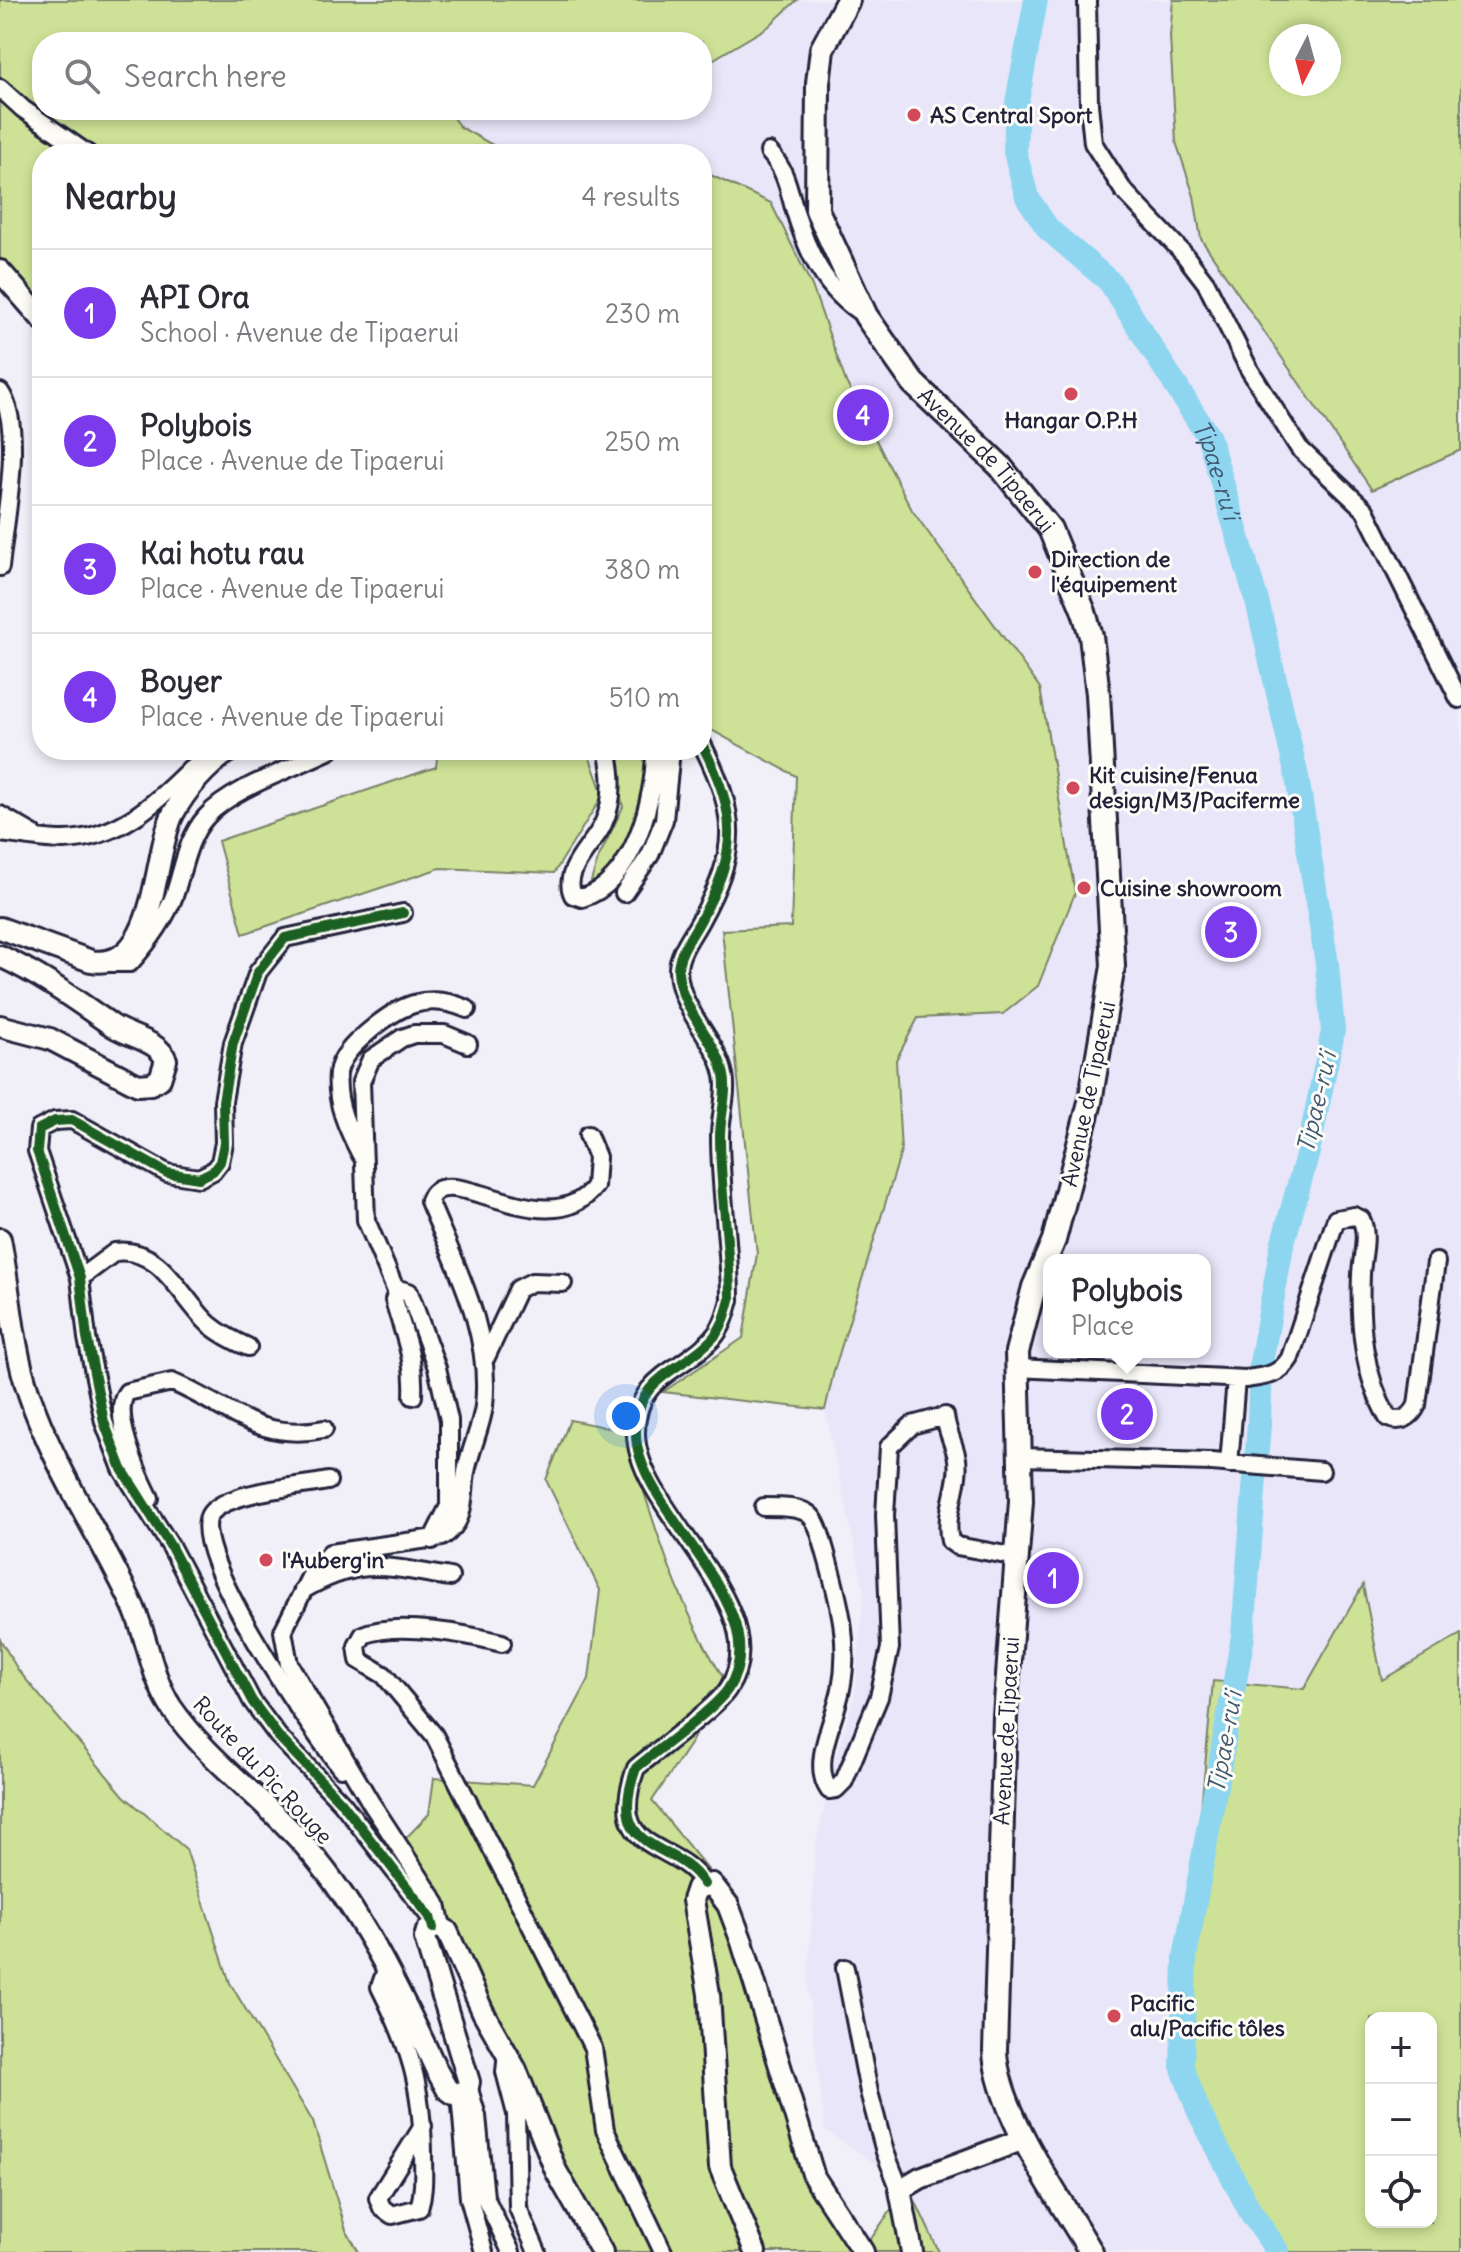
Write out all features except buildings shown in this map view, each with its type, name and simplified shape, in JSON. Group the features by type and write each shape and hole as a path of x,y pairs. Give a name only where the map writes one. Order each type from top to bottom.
{"main road":[{"name":"Avenue de Tipaerui","path":"848,0 822,49 814,188 825,232 866,316 913,383 1000,466 1050,529 1091,636 1113,918 1112,983 1090,1102 1048,1254"},
{"name":"Avenue de Tipaerui","path":"1043,1266 1021,1331 1016,1368 1019,1457 1017,1557 1005,1716 995,2051 999,2082 1024,2139 1091,2252"}],"street":[{"path":"1087,0 1093,143 1123,190 1183,253 1206,283 1249,369 1299,448 1365,510 1459,699"},
{"path":"0,88 32,115"},
{"path":"39,120 74,144"},
{"path":"769,152 782,166 804,238 820,272 839,297 866,316"},
{"path":"0,271 32,308"},
{"path":"0,392 9,408 11,444 0,567"},
{"path":"107,963 120,958 146,920 172,816 205,768 216,760"},
{"path":"0,928 107,963 130,963 149,940 173,899 194,834 207,815 231,797 309,760"},
{"path":"609,760 612,780 604,823 572,873 569,887 573,895 582,898 604,885 637,839 650,808 654,760"},
{"path":"624,893 650,855 664,820 670,760"},
{"path":"704,1884 698,1875 645,1842 629,1819 631,1781 636,1768 728,1689 739,1647 731,1611 654,1483 639,1452 635,1433 644,1394 711,1340 722,1325 730,1300 719,1135 725,1078 717,1056 699,1028 678,971 681,955 726,869 730,844 730,819 708,760"},
{"path":"0,833 63,840 101,834 152,808 191,768 205,768"},
{"path":"0,815 37,836"},
{"path":"403,913 285,938 258,972 233,1043 223,1101 224,1143 220,1162 213,1171 199,1178 167,1173 72,1120 55,1121 39,1129 37,1151 80,1278 87,1338 104,1422 122,1469 171,1547 252,1701 278,1736 342,1803 437,1928 507,2052 556,2171 602,2252"},
{"path":"0,956 62,988 110,1024 157,1048 166,1060 164,1071 151,1084 138,1085 50,1039 0,1026"},
{"path":"364,1160 346,1125 340,1104 338,1070 351,1047 392,1011 407,1004 438,1000 467,1009"},
{"path":"413,1396 414,1368 409,1341 394,1300 396,1291 366,1220 361,1082 371,1059 414,1034 444,1034 468,1044"},
{"path":"437,1928 437,1904 371,1803 289,1664 283,1631 313,1571 330,1553 360,1546 432,1540 453,1530 462,1516 466,1471 483,1409 486,1358 464,1288 429,1201 433,1191 441,1185 456,1186 488,1198 535,1208 572,1206 595,1186 597,1157 588,1135"},
{"path":"1016,1368 1241,1379 1264,1377 1282,1371 1290,1358 1336,1219 1354,1216 1361,1219 1365,1233 1361,1275 1367,1369 1388,1418 1407,1418 1417,1405 1436,1262"},
{"name":"Route du Pic Rouge","path":"0,1239 18,1354 29,1395 132,1605 149,1658 170,1706 218,1761 308,1849 359,1922 447,2089 464,2091"},
{"path":"80,1278 115,1252 141,1256 158,1265 208,1323 248,1347"},
{"path":"486,1358 518,1289 532,1282 563,1283"},
{"path":"396,1291 404,1289 409,1292 418,1313 449,1420 449,1506 432,1540"},
{"path":"1238,1465 1241,1379"},
{"path":"171,1547 129,1447 121,1403 127,1392 172,1382 254,1425 279,1433 324,1429"},
{"path":"764,1507 799,1507 810,1513 820,1535 844,1620 846,1645 842,1688 822,1765 823,1779 829,1790 836,1789 844,1781 886,1671 890,1614 885,1468 894,1438 912,1425 945,1416 947,1437 957,1458 948,1516 950,1541 957,1546 1017,1557"},
{"path":"1019,1457 1321,1471"},
{"path":"328,1481 243,1498 212,1511 205,1524 208,1550 262,1653 339,1766 371,1803"},
{"path":"303,1590 334,1572 367,1565 450,1577"},
{"path":"502,1643 470,1635 377,1629 363,1635 357,1646 359,1660 384,1675 434,1735 512,1886 593,2048 605,2130 663,2252"},
{"path":"755,2252 720,2167 709,1994 693,1900 697,1888 704,1884 712,1884 728,1905 761,1996 801,2143 814,2177 863,2252"},
{"path":"437,1928 427,1931 425,1938 467,2072 464,2091 469,2198 484,2252"},
{"path":"845,1968 869,2092 885,2152 900,2190 912,2252"},
{"path":"386,1970 380,1987 418,2078 423,2126 424,2193 419,2208 392,2215 382,2208 378,2198 423,2126"},
{"path":"507,2052 504,2057 505,2072 516,2114 516,2199 537,2252"},
{"path":"464,2091 477,2116 485,2197 511,2252"},
{"path":"900,2190 920,2178 1024,2139"}],"shaded area":[{"path":"797,0 1173,0 1170,36 1176,142 1194,196 1201,239 1372,490 1461,450 1461,1634 1382,1680 1362,1586 1304,1689 1213,1681 1197,1852 1182,1922 1178,1969 1212,2136 1283,2252 939,2252 908,2185 825,2130 808,1986 815,1849 836,1756 855,1695 864,1590 825,1410 901,1152 896,1060 918,1018 1003,1014 1040,688 912,510 846,382 812,286 771,203 712,176 712,144 491,144 460,127 455,120 712,120 712,60 768,27"}],"green space":[{"path":"0,0 797,0 768,27 712,60 712,32 32,32 32,120 455,120 460,127 491,144 32,144 32,300 0,273"},
{"path":"1173,0 1461,0 1461,450 1372,490 1201,239 1194,196 1176,142 1170,36"},
{"path":"712,176 771,203 812,286 846,382 912,510 1040,688 1075,893 1038,986 1003,1014 918,1018 896,1060 901,1152 825,1410 663,1392 743,1338 757,1254 722,930 791,927 796,776 712,730"},
{"path":"437,760 591,760 603,795 554,873 440,868 243,934 218,841 436,767"},
{"path":"612,760 646,760 648,804 627,854 588,891 598,859 623,807"},
{"path":"570,1420 625,1431 678,1587 723,1677 692,1741 652,1801 732,1899 804,2140 858,2252 594,2252 500,2018 405,1839 429,1814 434,1778 533,1785 589,1679 600,1590 546,1480"},
{"path":"1363,1585 1382,1680 1461,1634 1461,2252 1283,2252 1212,2136 1185,2057 1178,1969 1182,1922 1197,1852 1213,1681 1304,1689"},
{"path":"0,1639 18,1670 124,1796 186,1849 230,1983 313,2122 346,2230 359,2252 0,2252"},
{"path":"908,2185 939,2252 862,2252"}],"waterway":[{"name":"Tipae-ru’i","path":"1036,0 1017,102 1015,152 1027,197 1048,229 1110,282 1209,438 1258,605 1297,777 1327,964 1333,1031 1308,1152 1282,1246 1261,1363 1243,1636 1185,1958 1182,2066 1198,2110 1250,2211 1278,2252"}],"cycle path":[{"path":"704,1884 692,1869 636,1832 629,1817 629,1797 636,1768 721,1697 728,1689 739,1658 736,1626 722,1592 657,1493 642,1462 636,1432 638,1413 652,1386 713,1338 722,1325 730,1300 720,1157 724,1075 714,1049 685,998 678,970 683,951 713,896 727,853 727,813 710,760"},
{"path":"403,913 285,938 258,972 233,1043 223,1101 224,1143 220,1162 213,1171 199,1178 167,1173 72,1120 55,1121 39,1129 37,1151 80,1278 87,1338 104,1422 122,1469 171,1547 252,1701 278,1736 342,1803 430,1917 433,1928"}],"place":[{"name":"AS Central Sport","path":"914,115"},
{"name":"Hangar O.P.H","path":"1071,394"},
{"name":"Boyer","path":"863,415"},
{"name":"Direction de l'équipement","path":"1035,572"},
{"name":"Kit cuisine/Fenua design/M3/Paciferme","path":"1073,788"},
{"name":"Cuisine showroom","path":"1084,888"},
{"name":"Kai hotu rau","path":"1231,932"},
{"name":"Polybois","path":"1127,1414"},
{"name":"l'Auberg'in","path":"266,1560"},
{"name":"API Ora","path":"1053,1578"},
{"name":"Pacific alu/Pacific tôles","path":"1114,2016"}]}
